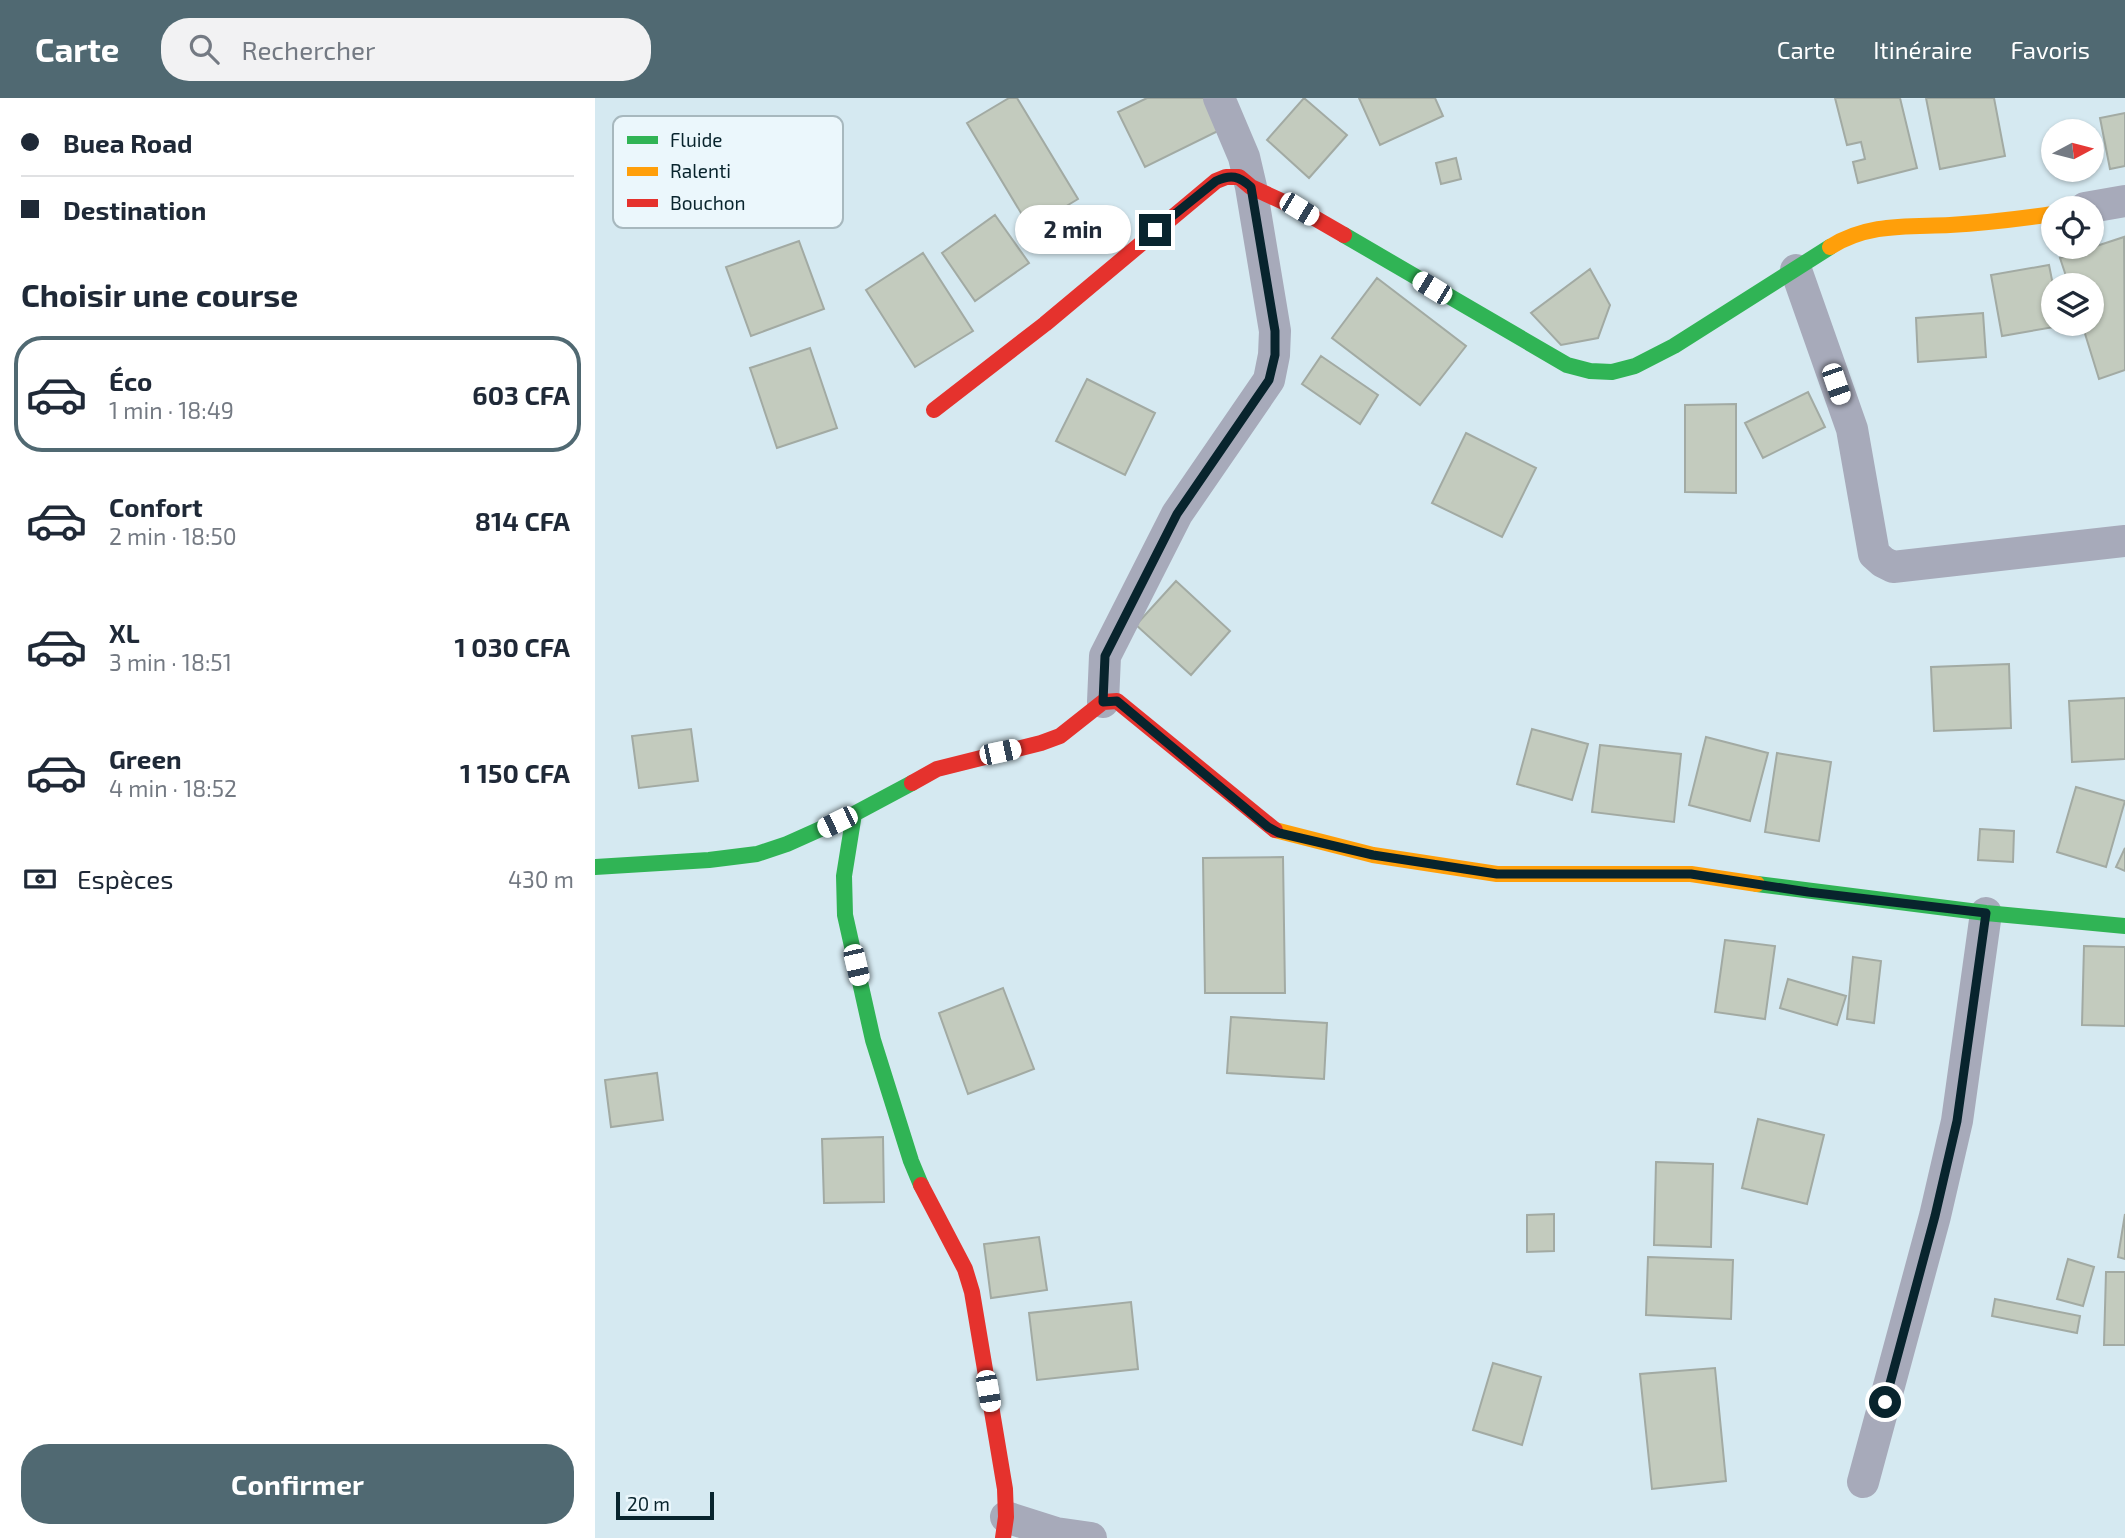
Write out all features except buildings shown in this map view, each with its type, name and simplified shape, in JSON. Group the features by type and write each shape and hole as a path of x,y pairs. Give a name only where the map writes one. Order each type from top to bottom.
{"street":[{"path":"1103,702 1105,656 1177,514 1269,380 1275,355 1275,331 1251,187 1244,157 1219,98"},
{"path":"934,410 1045,324 1216,181 1226,177 1239,177 1251,187 1299,209 1567,365 1612,372 1635,366 1674,346 1846,237 1866,229 1887,225 2018,220 2041,216"},
{"path":"2104,205 2125,201"},
{"path":"1796,270 1852,429 1874,554 1883,562 1893,567 2125,541"},
{"path":"595,867 709,860 757,854 787,844 854,814 937,769 1060,736 1103,702 1117,701 1268,827 1279,833 1373,855 1497,874 1691,874 1808,892 2125,926"},
{"path":"854,814 844,876 845,915 873,1040 911,1161 928,1201 965,1269 972,1292 1005,1489 1005,1528 1091,1538"},
{"path":"1863,1482 1935,1216 1957,1121 1986,913"}],"traffic: fast":[{"path":"1344,235 1567,365 1590,371 1612,372 1635,366 1674,346 1830,247"},
{"path":"595,867 709,860 757,854 787,844 854,814 912,783"},
{"path":"854,814 844,876 845,915 873,1040 921,1185"},
{"path":"1757,884 1986,913 2125,926"}],"traffic: slow":[{"path":"1830,247 1844,239 1873,230 2041,216"},
{"path":"1275,830 1373,855 1497,874 1691,874 1757,884"}],"traffic: jam":[{"path":"934,410 1045,324 1216,181 1226,177 1239,177 1251,187 1299,209 1344,235"},
{"path":"912,783 937,769 1060,736 1103,702 1117,701 1275,830"},
{"path":"921,1185 965,1269 972,1292 1005,1489 1006,1517 1003,1538"}],"route":[{"path":"1155,230 1216,181 1226,177 1239,177 1251,187 1275,331 1275,355 1269,380 1257,400 1177,514 1105,656 1103,702 1117,701 1268,827 1279,833 1373,855 1497,874 1691,874 1808,892 1986,913 1957,1121 1935,1216 1885,1402"}]}
